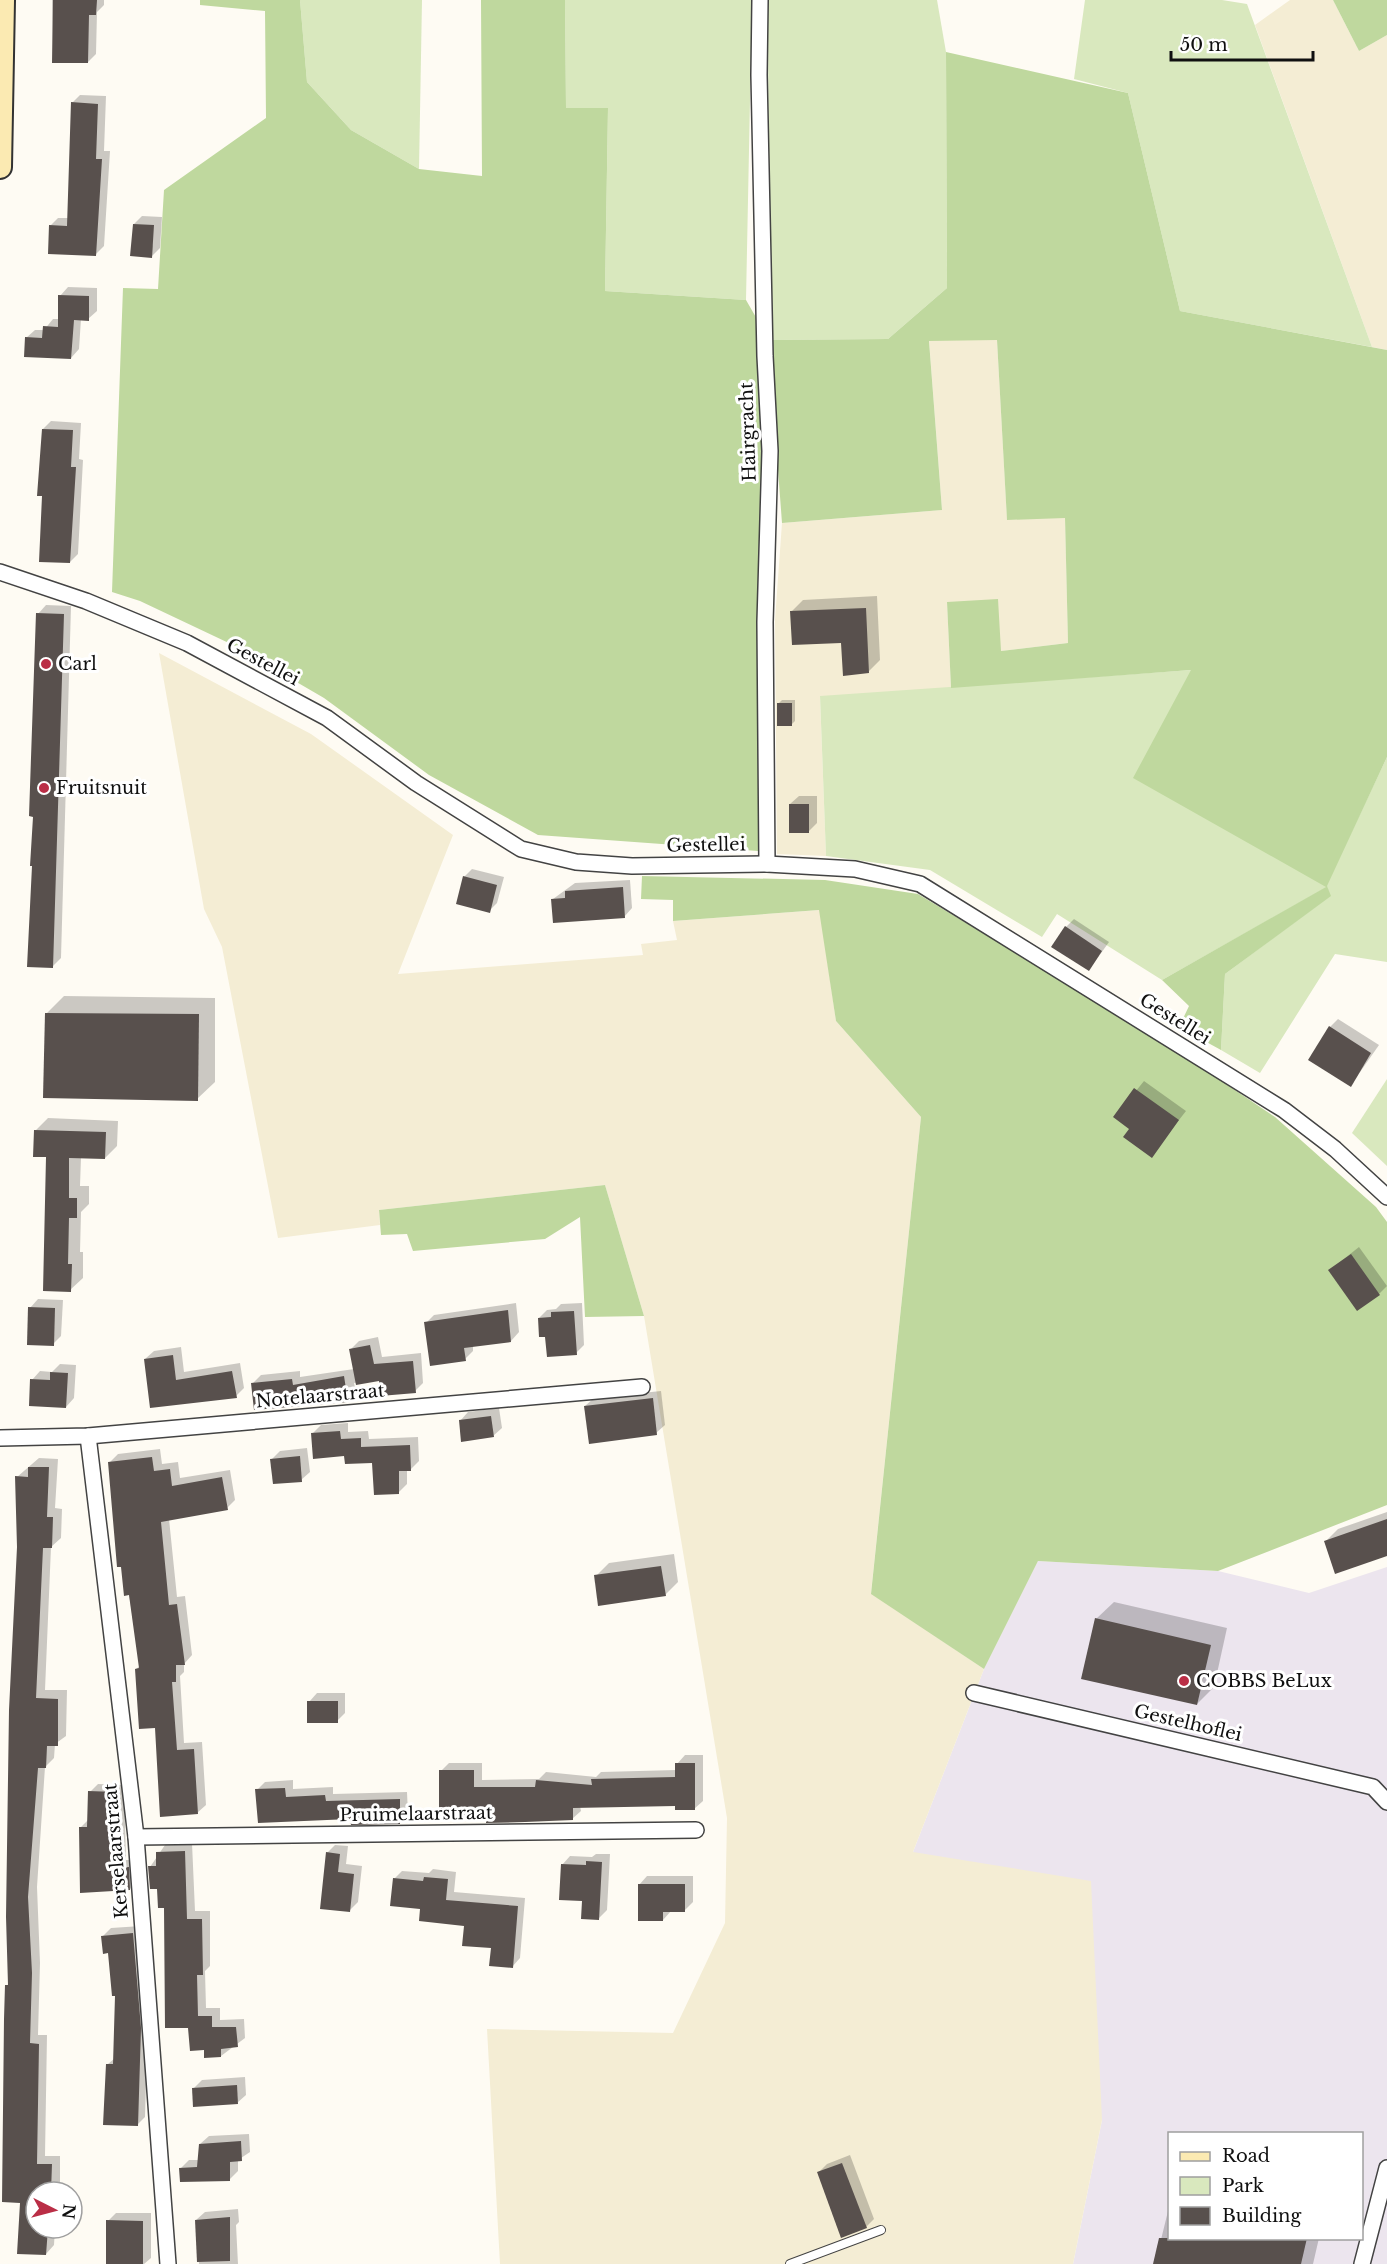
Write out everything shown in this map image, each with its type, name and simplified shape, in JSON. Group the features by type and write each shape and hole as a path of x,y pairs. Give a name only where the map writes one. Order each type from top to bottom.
{"main road":[{"path":"0,167 3,0"}],"street":[{"name":"Hairgracht","path":"760,0 759,75 765,356 770,451 765,622 767,864"},
{"name":"Gestellei","path":"0,572 86,601 187,643 327,718 442,801 521,849 576,862 632,866 767,864 855,869 920,884 1284,1110 1335,1149 1387,1197"},
{"name":"Notelaarstraat","path":"0,1438 88,1436 642,1387"},
{"name":"Kerselaarstraat","path":"88,1436 136,1837 168,2264"},
{"name":"Gestelhoflei","path":"974,1693 1373,1787 1387,1802"},
{"name":"Pruimelaarstraat","path":"136,1837 696,1830"},
{"path":"1362,2264 1387,2168"}],"lane":[{"path":"790,2264 881,2230"}],"shaded area":[{"path":"1290,0 1333,0 1359,51 1387,35 1387,350 1372,347 1255,25"},
{"path":"929,340 997,340 1007,519 1065,517 1068,643 1001,651 947,602 951,688 820,697 826,856 777,854 775,620 782,523 942,510"},
{"path":"159,653 311,734 453,835 398,974 643,955 641,944 677,940 673,921 820,910 836,1021 921,1117 871,1593 984,1669 913,1852 1091,1881 1102,2120 1073,2264 500,2264 487,2029 673,2033 725,1923 727,1818 644,1316 605,1185 379,1210 380,1225 278,1238 222,947 204,909"},
{"path":"1038,1561 1218,1571 1309,1593 1387,1567 1387,2264 1073,2264 1102,2120 913,1852 984,1669"}],"green space":[{"path":"200,0 300,0 307,82 351,130 419,169 482,176 481,0 565,0 566,108 608,108 605,291 746,300 769,340 888,339 947,288 946,52 1128,93 1180,311 1387,350 1387,757 1327,886 1331,896 1225,974 1221,1050 1179,1027 1189,1006 1162,980 1326,887 1133,778 1191,670 951,688 947,602 998,599 1001,651 1068,643 1065,518 1007,520 997,340 929,341 942,510 782,523 769,349 758,851 538,835 429,775 324,698 233,645 140,601 112,592 123,288 158,289 164,190 266,118 265,11 200,5"},
{"path":"300,0 422,0 419,169 351,130 307,82"},
{"path":"565,0 752,0 746,300 605,291 608,109 566,108"},
{"path":"768,0 937,0 946,52 947,288 888,339 769,340"},
{"path":"1085,0 1222,0 1247,4 1372,347 1180,311 1128,93 1074,79"},
{"path":"1333,0 1387,0 1387,35 1359,51"},
{"path":"1192,670 1326,886 1387,757 1387,962 1335,954 1260,1073 1221,1050 1225,974 1330,896 1327,887 1162,980 1057,914 1042,937 930,870 826,856 820,696"},
{"path":"642,876 825,880 918,894 1162,1041 1275,1117 1376,1207 1387,1222 1387,1505 1218,1571 1038,1561 984,1669 871,1594 921,1117 836,1021 819,910 673,921 673,900 641,899"},
{"path":"1387,1079 1387,1166 1352,1133"},
{"path":"605,1185 644,1316 585,1317 580,1217 545,1239 413,1251 407,1234 381,1235 379,1210"}],"building":[{"path":"53,0 97,0 96,15 89,15 88,63 52,63"},
{"path":"71,102 98,104 96,159 102,159 96,256 48,254 49,225 67,226"},
{"path":"133,224 154,225 152,258 130,256"},
{"path":"58,295 89,296 89,321 74,320 71,359 24,357 25,337 42,338 43,326 58,327"},
{"path":"42,429 73,430 71,467 76,467 70,563 39,562 42,496 37,496"},
{"path":"866,608 869,673 843,676 841,643 792,645 790,611"},
{"path":"36,613 64,614 53,968 27,967 32,866 30,866 33,817 29,816"},
{"path":"777,703 792,703 792,726 777,726"},
{"path":"789,804 809,804 809,833 789,833"},
{"path":"463,876 497,885 490,913 456,904"},
{"path":"623,887 625,918 553,923 551,899 565,898 565,891"},
{"path":"1065,926 1102,951 1089,971 1051,947"},
{"path":"45,1013 199,1014 198,1101 43,1098"},
{"path":"1329,1026 1371,1053 1351,1087 1308,1060"},
{"path":"1134,1088 1179,1120 1152,1158 1123,1137 1129,1129 1113,1117"},
{"path":"34,1130 106,1132 105,1159 69,1158 69,1198 77,1198 77,1218 69,1218 68,1264 72,1264 71,1292 43,1291 46,1157 33,1157"},
{"path":"1351,1254 1380,1295 1357,1311 1328,1270"},
{"path":"28,1307 55,1308 54,1346 27,1345"},
{"path":"508,1310 511,1342 464,1348 466,1361 430,1366 424,1322"},
{"path":"574,1311 577,1355 547,1357 545,1337 539,1337 538,1318 551,1317 551,1312"},
{"path":"370,1345 374,1364 413,1361 416,1393 380,1396 379,1381 356,1385 349,1349"},
{"path":"173,1355 176,1380 232,1371 237,1398 150,1408 144,1359"},
{"path":"50,1372 68,1373 66,1408 29,1406 30,1379 50,1380"},
{"path":"344,1376 348,1402 254,1410 251,1383 292,1379 293,1385"},
{"path":"653,1398 657,1435 589,1444 584,1406"},
{"path":"491,1416 494,1437 461,1442 459,1420"},
{"path":"340,1431 341,1439 361,1438 361,1447 410,1445 411,1471 399,1471 399,1494 374,1495 372,1463 345,1464 344,1456 313,1459 311,1433"},
{"path":"300,1456 302,1482 273,1484 270,1459"},
{"path":"152,1457 154,1471 170,1469 172,1486 222,1477 228,1510 161,1522 169,1605 177,1604 185,1665 176,1665 176,1682 172,1682 177,1750 194,1749 198,1814 160,1817 155,1728 139,1729 135,1669 139,1668 129,1595 124,1596 121,1567 117,1567 108,1462"},
{"path":"28,1467 49,1467 47,1517 53,1517 52,1548 43,1548 36,1698 58,1699 58,1746 47,1746 46,1768 38,1768 28,1897 32,1973 30,2043 39,2044 37,2164 52,2164 51,2180 24,2180 24,2240 47,2240 46,2255 17,2254 20,2203 2,2202 4,2019 5,1985 8,1985 6,1917 9,1710 17,1547 15,1476 28,1477"},
{"path":"1387,1519 1387,1556 1335,1574 1324,1541"},
{"path":"661,1566 666,1596 598,1606 594,1575"},
{"path":"1095,1618 1211,1645 1197,1705 1081,1679"},
{"path":"307,1701 338,1701 338,1723 307,1723"},
{"path":"675,1763 695,1763 695,1810 675,1810 675,1806 573,1808 573,1820 486,1823 486,1815 439,1816 439,1770 474,1770 474,1787 535,1787 536,1780 592,1785 591,1779 675,1777"},
{"path":"285,1788 286,1797 325,1795 326,1801 400,1799 400,1824 351,1825 350,1819 258,1823 255,1789"},
{"path":"88,1791 116,1792 118,1868 129,1867 130,1890 80,1893 79,1827 87,1827"},
{"path":"185,1851 187,1919 202,1919 203,1975 197,1975 198,2016 212,2016 212,2027 236,2027 238,2047 221,2049 221,2057 204,2058 204,2050 190,2051 188,2028 165,2028 164,1908 158,1908 157,1889 150,1889 148,1866 156,1866 156,1852"},
{"path":"326,1852 340,1854 338,1872 354,1874 350,1912 320,1909"},
{"path":"586,1861 602,1862 599,1920 581,1919 582,1901 559,1900 561,1864 586,1865"},
{"path":"424,1877 448,1879 446,1900 518,1906 513,1968 489,1966 491,1948 462,1946 464,1926 419,1921 420,1909 390,1906 393,1878 423,1881"},
{"path":"638,1884 685,1884 685,1912 663,1912 663,1921 638,1921"},
{"path":"133,1933 141,2028 138,2126 103,2125 106,2064 113,2064 115,1996 112,1996 108,1953 103,1954 101,1936"},
{"path":"237,2085 238,2104 193,2107 192,2088"},
{"path":"241,2141 242,2161 230,2162 230,2181 180,2182 179,2168 197,2167 199,2144"},
{"path":"842,2163 867,2228 841,2238 817,2172"},
{"path":"230,2217 230,2261 197,2262 195,2220"},
{"path":"106,2220 143,2221 143,2264 106,2264"},
{"path":"1159,2238 1168,2238 1168,2240 1307,2240 1301,2264 1153,2264"}],"place":[{"name":"Carl","path":"46,664"},
{"name":"Fruitsnuit","path":"44,788"},
{"name":"COBBS BeLux","path":"1184,1681"}]}
